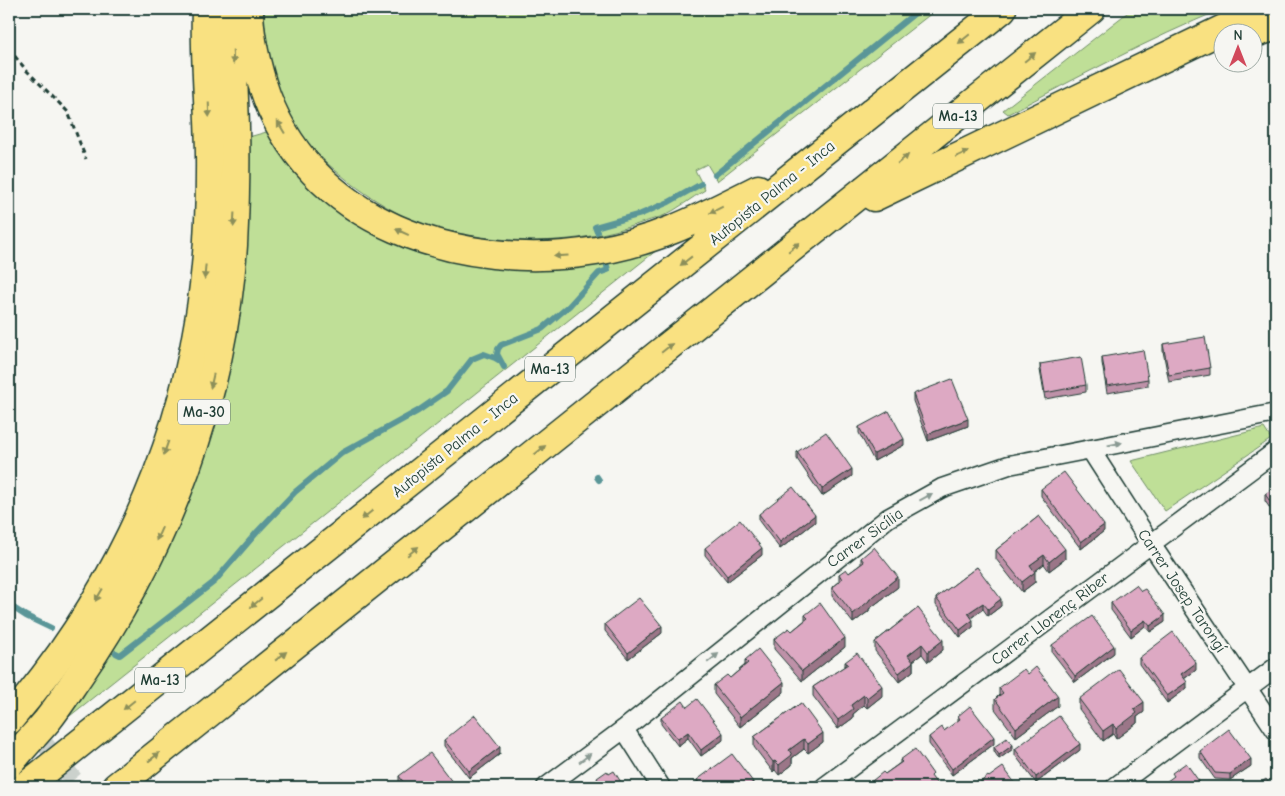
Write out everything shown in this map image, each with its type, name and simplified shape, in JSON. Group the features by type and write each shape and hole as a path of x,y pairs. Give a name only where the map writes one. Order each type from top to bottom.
{"highway":[{"path":"9,720 50,668 116,567 159,469 185,387 199,322 207,247 210,164 206,9"},
{"name":"Ma-30","path":"9,764 47,720 116,619 153,548 169,512 198,434 218,352 230,282 233,246 236,172 231,9"},
{"path":"249,9 255,58 267,98 278,122 300,156 333,189 382,222 410,236 443,246 504,256 537,257 569,255 628,245 661,236 686,225 806,165"},
{"name":"Autopista Palma - Inca","path":"25,787 1002,9"},
{"name":"Ma-13","path":"116,787 1091,9"},
{"path":"824,223 922,173 1265,9"},
{"path":"1262,31 1276,26"},
{"path":"1086,96 1212,50"}],"street":[{"name":"Carrer Sicília","path":"546,787 624,729 888,518 942,488 1009,465 1276,413"},
{"name":"Carrer Josep Tarongí","path":"1090,449 1276,731"},
{"name":"Carrer Llorenç Riber","path":"824,787 1276,451"},
{"path":"1115,787 1276,667"},
{"path":"624,729 661,787"}],"path":[{"path":"9,49 27,71 68,112 86,159"}],"green space":[{"path":"264,9 937,9 717,181 707,164 695,170 705,190 669,213 616,231 594,236 526,241 481,237 432,228 415,222 357,188 322,158 307,143 291,120 271,61"},
{"path":"1132,9 1222,9 1140,46 1008,114 1003,110"},
{"path":"270,131 400,243 667,242 56,727 129,619 167,550 204,457 249,137"},
{"path":"1264,428 1271,439 1165,511 1131,461"}],"building":[{"path":"1205,337 1210,368 1169,375 1163,344"},
{"path":"1143,350 1148,379 1107,386 1102,357"},
{"path":"1081,357 1086,385 1045,393 1040,364"},
{"path":"952,379 968,419 928,434 913,394"},
{"path":"889,411 904,439 874,454 859,427"},
{"path":"826,432 852,469 822,489 797,452"},
{"path":"1064,472 1104,525 1081,542 1041,489"},
{"path":"793,487 815,515 780,542 759,514"},
{"path":"1275,487 1276,489 1276,510 1265,494"},
{"path":"1039,516 1065,549 1049,562 1044,555 1030,565 1035,572 1022,582 996,550"},
{"path":"740,520 762,548 727,576 705,548"},
{"path":"874,547 898,577 853,614 832,587 842,579 839,574 846,569 849,573 864,562 861,558"},
{"path":"977,567 1001,599 988,609 983,603 968,613 973,620 960,630 936,598"},
{"path":"1136,585 1141,591 1145,589 1165,615 1150,626 1145,620 1131,630 1111,603"},
{"path":"639,598 662,626 628,653 605,624"},
{"path":"820,603 845,638 802,671 774,639 789,628 792,631 808,618 805,615"},
{"path":"918,608 943,640 928,652 922,644 908,655 913,662 899,673 875,642"},
{"path":"1092,616 1114,646 1075,676 1052,645"},
{"path":"1173,632 1196,663 1181,674 1187,682 1167,696 1139,658"},
{"path":"758,649 784,682 740,717 714,685 727,675 730,678 748,663 745,660"},
{"path":"857,653 882,686 867,698 864,695 851,705 853,709 838,720 813,687 848,664 845,662"},
{"path":"1036,667 1058,696 1016,728 995,699 1003,693 999,688 1024,669 1028,674"},
{"path":"1119,669 1144,702 1134,709 1137,713 1116,729 1113,724 1103,731 1079,699"},
{"path":"697,699 723,733 701,750 688,732 678,739 661,718 683,701 687,707"},
{"path":"801,703 823,733 808,744 804,739 789,750 792,755 779,765 775,761 773,762 754,737"},
{"path":"970,706 994,737 952,769 929,737 942,727 944,731 960,719 958,716"},
{"path":"475,715 500,747 469,771 444,740"},
{"path":"1059,716 1080,744 1036,777 1015,749"},
{"path":"1229,729 1251,759 1230,774 1215,773 1200,751"},
{"path":"1007,738 1013,745 999,755 994,747"},
{"path":"915,749 933,774 931,776 937,784 933,787 876,787 872,781 883,772 885,774 902,762 900,760"},
{"path":"430,753 453,783 447,787 407,787 399,776"},
{"path":"732,754 753,782 746,787 702,787 697,780"},
{"path":"1186,763 1203,787 1159,787 1174,776 1172,773"},
{"path":"1003,767 1018,787 974,787 988,776"},
{"path":"607,771 609,774 614,771 624,787 588,787 598,781 597,778"},
{"path":"1266,779 1272,787 1255,787"}],"waterway":[{"path":"715,175 920,9"},
{"path":"597,232 595,227 641,214 669,202 701,184"},
{"path":"504,367 497,354 501,345 542,329 569,306 599,273 608,270 607,266"},
{"path":"116,653 120,655 214,582 295,492 342,453 418,411 447,391 472,359 484,354 500,361"},
{"path":"9,605 51,628"}],"tunnel":[{"path":"11,703 80,787"}]}
